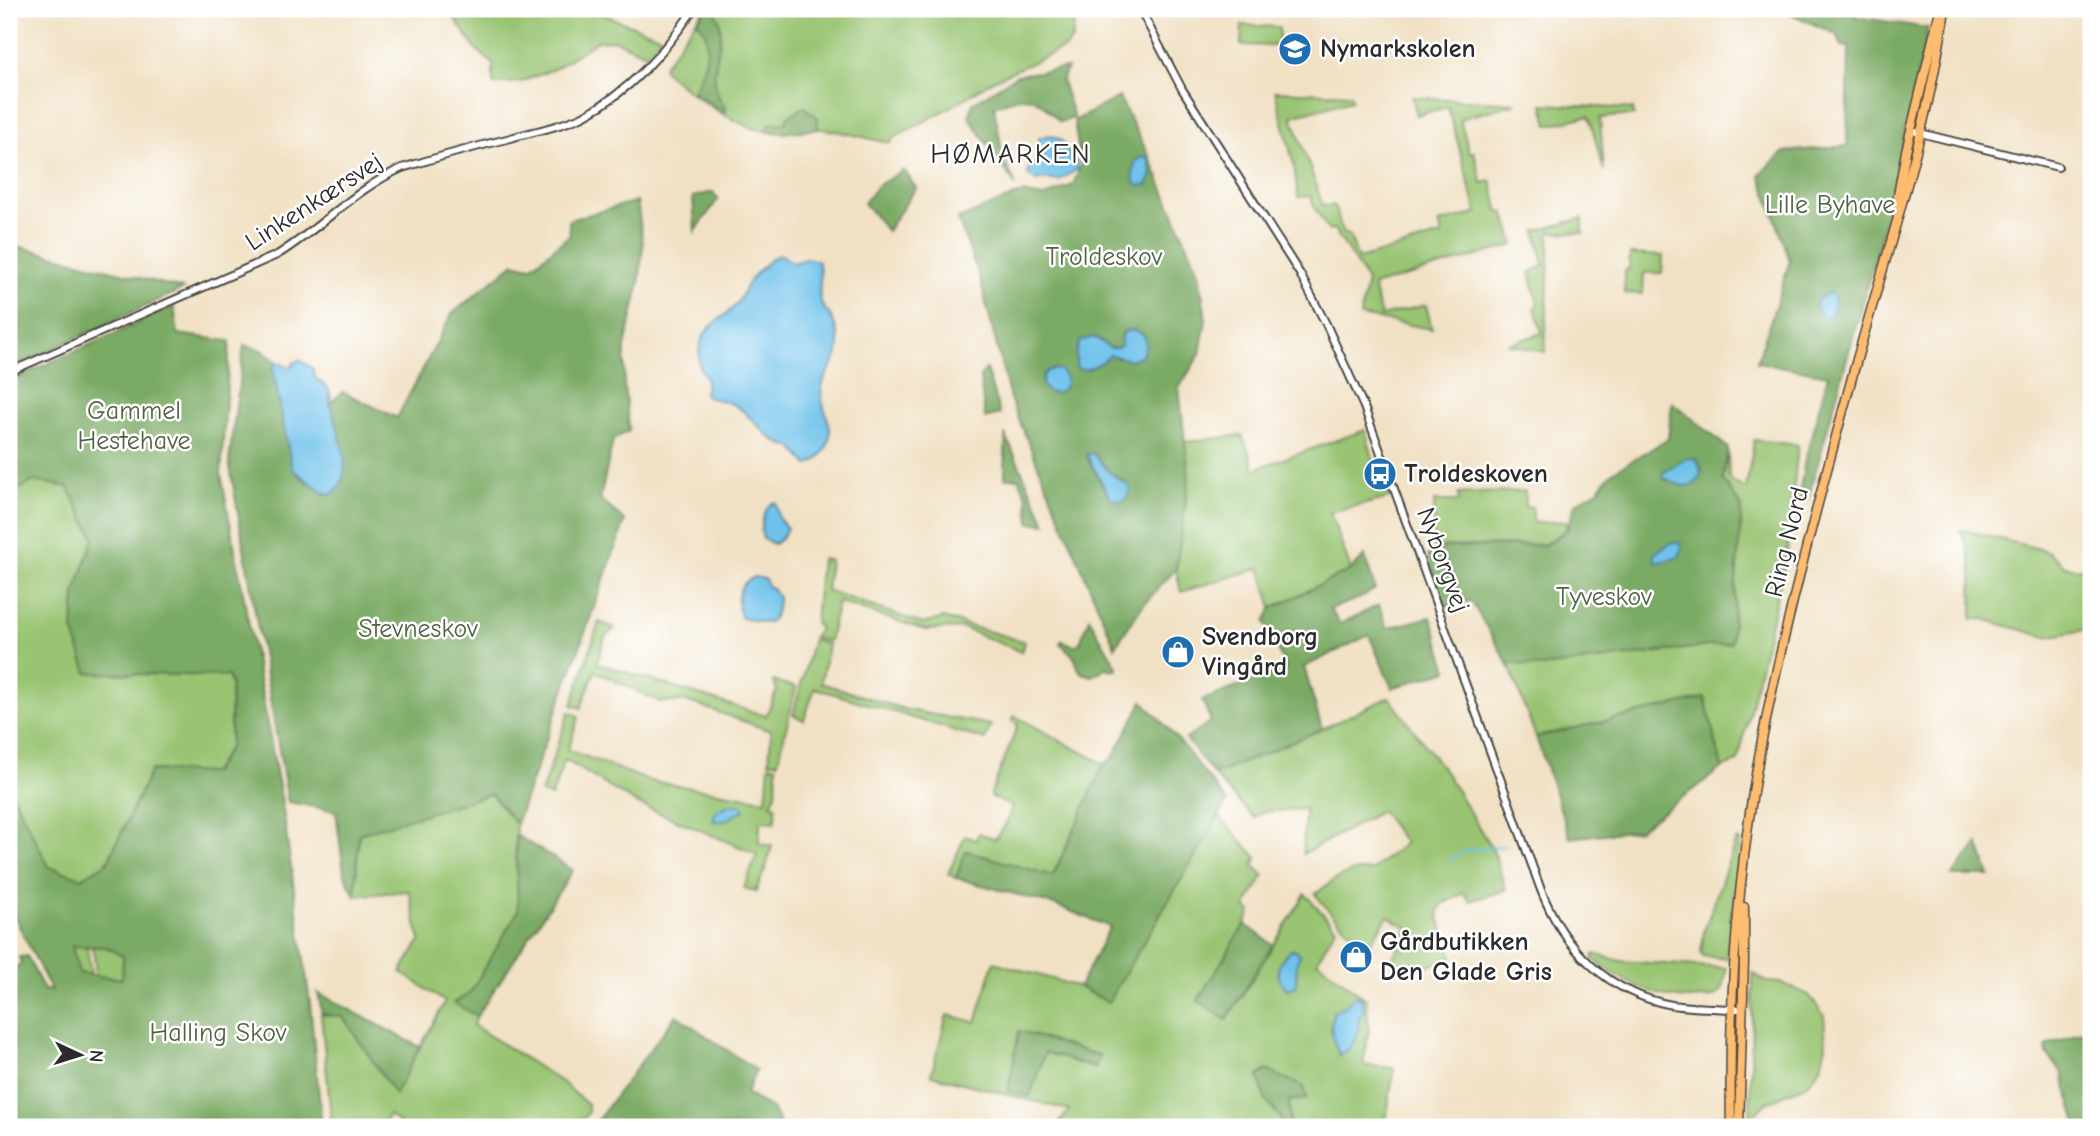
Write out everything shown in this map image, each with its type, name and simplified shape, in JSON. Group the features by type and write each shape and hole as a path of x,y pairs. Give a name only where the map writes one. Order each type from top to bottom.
{"main road":[{"name":"Ring Nord","path":"1732,1009 1738,914 1768,707 1789,615 1921,134 1939,52 1943,9"},
{"name":"Ring Nord","path":"1891,236 1911,131 1943,9"},
{"name":"Ring Nord","path":"1743,1010 1745,862"},
{"path":"1731,1127 1732,1009"},
{"path":"1739,1127 1743,1010"}],"street":[{"name":"Linkenkærsvej","path":"9,372 277,255 355,194 402,168 554,127 582,116 613,97 648,68 694,9"},
{"name":"Nyborgvej","path":"1140,9 1182,89 1300,274 1332,336 1364,407 1541,890 1559,930 1592,967 1634,993 1672,1005 1743,1010"},
{"path":"1911,131 2058,167"}],"green space":[{"path":"444,9 589,9 662,37 646,54 614,40 597,41 556,68 521,82 493,84 493,64 474,47 451,13"},
{"path":"704,9 1087,9 1090,15 1074,23 1072,40 1065,48 995,79 953,106 892,139 891,143 823,129 769,132 755,129 727,116 699,98 663,67"},
{"path":"706,9 714,9 719,21 721,33 715,82 718,95 726,108 724,112 693,92 706,56 706,36 697,22"},
{"name":"Lille Byhave","path":"1780,9 1856,9 1857,17 1928,28 1884,225 1808,499 1798,500 1805,460 1828,375 1757,362 1790,261 1760,174 1784,152 1847,146 1849,47 1841,46 1838,35"},
{"path":"1242,25 1279,27 1279,46 1241,45"},
{"path":"1067,68 1062,81 1074,118 1060,122 1044,106 1031,98 1016,99 994,106 1003,157 1016,186 969,117 973,103 1017,75"},
{"path":"1275,91 1350,94 1352,100 1292,116 1323,206 1334,205 1343,233 1350,236 1358,259 1442,235 1439,223 1477,213 1448,107 1417,115 1412,97 1517,103 1460,119 1469,152 1474,152 1482,183 1491,181 1499,212 1504,211 1514,245 1373,286 1381,316 1426,305 1432,329 1360,316 1367,281 1334,229 1329,231 1314,207 1311,196 1298,197 1294,165"},
{"name":"Troldeskov","path":"1119,97 1150,158 1199,272 1206,320 1200,354 1179,388 1189,478 1176,569 1143,605 1115,647 1010,399 980,279 958,219 1022,193 1044,197 1073,185 1081,165 1074,121","holes":["1133,330 1118,358 1110,355 1089,369 1076,368 1078,347 1097,338 1108,346 1117,348 1121,346 1123,332","1094,454 1109,472 1123,481 1105,489 1088,460"]},
{"path":"1543,104 1633,109 1634,115 1600,118 1604,171 1589,116 1548,125"},
{"path":"804,107 818,118 818,129 782,133 766,131 770,124 786,123 787,117"},
{"path":"904,170 916,188 887,231 864,203 877,186"},
{"path":"713,192 718,199 695,232 693,197"},
{"name":"Stevneskov","path":"637,201 643,244 639,286 625,347 624,384 629,431 613,440 600,499 625,521 516,824 491,794 359,834 355,896 344,873 336,811 288,802 229,461 244,345 261,350 277,362 273,369 293,466 302,478 328,495 337,488 344,467 330,403 343,392 397,418 452,314 514,263 531,267 570,235 569,220"},
{"path":"1583,218 1583,233 1550,232 1545,352 1509,344 1542,333 1530,273 1544,265 1536,231"},
{"name":"Gammel Hestehave","path":"9,244 183,289 9,369"},
{"path":"1630,254 1663,256 1662,273 1644,273 1643,294 1624,293 1625,270 1629,269"},
{"name":"Gammel Hestehave","path":"174,307 178,334 230,341 221,474 282,803 310,1003 322,1127 9,1127 9,968 18,966 21,962 19,957 27,956 44,990 51,990 9,906 9,788 49,867 81,878 107,863 151,770 213,773 230,746 231,685 228,676 87,673 73,629 75,593 94,538 68,487 34,481 9,495 9,381","holes":["72,946 106,947 123,956 122,979 79,973"]},
{"path":"986,369 1000,414 985,418 980,377"},
{"name":"Tyveskov","path":"1672,402 1728,448 1723,480 1742,507 1731,643 1541,667 1508,663 1471,601 1445,606 1428,555 1447,547 1545,545 1567,531 1575,504 1599,489 1611,473 1668,439","holes":["1685,459 1696,459 1702,470 1696,482 1680,485 1663,478 1663,472"]},
{"path":"1365,430 1378,476 1390,498 1330,512 1351,570 1272,608 1260,568 1181,592 1176,569 1189,478 1185,442 1242,435 1255,469"},
{"path":"1005,434 1046,524 1030,523 1027,497 1019,478 1005,478"},
{"path":"1754,440 1798,445 1787,554 1738,761 1722,768 1705,698 1536,737 1508,663 1541,667 1731,643 1742,507 1723,480 1728,448 1729,479 1746,489"},
{"path":"34,480 68,487 94,538 75,593 87,672 229,676 231,684 230,746 212,773 151,770 107,863 81,878 49,867 9,788 9,495"},
{"path":"1525,491 1525,507 1532,507 1534,523 1567,521 1566,529 1545,544 1434,547 1434,501 1459,501 1458,494"},
{"path":"1960,531 2047,551 2065,566 2076,569 2091,565 2091,629 2046,637 1983,619 1972,619 1971,562"},
{"path":"1365,556 1375,589 1360,598 1330,609 1340,624 1379,605 1387,628 1431,617 1448,670 1392,688 1369,635 1304,667 1322,729 1214,775 1186,739 1211,721 1202,700 1286,669 1265,621 1272,608 1351,570"},
{"path":"821,559 830,560 826,590 923,624 943,618 1025,642 1021,652 963,628 925,630 838,602 829,641 813,637 820,629 815,622"},
{"path":"1089,618 1117,670 1111,671 1107,667 1093,676 1082,673 1076,660 1060,643 1062,640 1074,646 1080,643"},
{"path":"599,622 615,628 605,637 597,663 766,716 777,690 773,681 796,687 778,762 769,762 771,731 689,702 660,702 595,671 581,708 572,705"},
{"path":"813,639 828,644 821,683 907,710 991,725 985,740 815,688 804,720 793,715"},
{"path":"1389,697 1446,773 1494,852 1506,890 1470,901 1464,893 1442,904 1438,914 1452,958 1422,968 1401,964 1392,959 1408,928 1388,916 1370,943 1346,928 1315,894 1350,872 1372,870 1405,843 1381,811 1303,854 1305,809 1261,812 1254,818 1214,775"},
{"path":"1705,698 1722,768 1638,830 1570,838 1536,737"},
{"path":"1143,701 1180,742 1227,802 1108,1002 1079,987 1110,927 1055,905 956,878 966,851 1053,876 1104,764 1112,759"},
{"path":"569,712 579,716 568,750 650,781 766,800 769,765 777,766 776,794 771,804 776,806 775,822 760,821 759,844 772,846 756,891 744,888 757,854 636,803 565,760 551,797 541,793"},
{"path":"1015,716 1104,764 1103,769 1052,877 966,851 956,878 948,874 965,836 976,840 979,833 995,839 1006,824 1012,806 990,796 1018,725 1012,721"},
{"path":"491,794 516,824 518,911 470,993 455,1003 477,1016 473,1025 563,1083 588,1105 588,1113 577,1127 404,1127 389,1115 382,1127 332,1127 321,1014 343,1017 395,1093 445,1002 401,972 420,941 409,891 355,896 358,834"},
{"path":"1219,816 1257,858 1253,865 1264,876 1245,907 1251,912 1245,924 1198,1000 1227,1020 1305,894 1336,928 1317,961 1366,999 1369,1029 1363,1065 1394,1068 1385,1127 1290,1127 1289,1101 1266,1101 1281,1118 1282,1127 1056,1127 1069,1110 931,1075 947,1015 976,1022 994,962 1079,987 1108,1002","holes":["1019,1032 1099,1055 1094,1068 1044,1052"]},
{"path":"516,835 573,870 477,1016 454,1003 470,993 518,911"},
{"path":"1736,840 1740,841 1727,959 1703,956 1701,953 1704,931"},
{"path":"1978,843 1990,876 1952,876"},
{"path":"1245,924 1273,945 1226,1020 1198,1000"},
{"path":"71,945 87,946 91,975 79,973"},
{"path":"93,946 106,947 124,956 123,979 96,976"},
{"path":"1594,954 1621,961 1726,968 1724,982 1720,992 1713,997 1688,999 1659,994 1617,976 1593,959"},
{"path":"1753,973 1767,982 1782,983 1809,995 1824,1016 1826,1045 1821,1067 1808,1084 1766,1103 1750,1119"},
{"path":"318,993 420,1047 395,1094 343,1017 322,1014"},
{"path":"676,1015 756,1070 746,1093 772,1109 782,1127 603,1127 596,1122"},
{"path":"2091,1029 2091,1127 2078,1127 2062,1072 2047,1054 2046,1046"},
{"path":"1019,1031 1100,1056 1095,1068 1045,1052 1030,1096 1008,1091"},
{"path":"1267,1070 1304,1087 1307,1099 1289,1101 1290,1127 1282,1127 1281,1118 1266,1101 1258,1076"},
{"path":"849,1116 898,1127 844,1127"}],"water":[{"path":"1049,135 1060,139 1076,160 1078,169 1058,181 1036,181 1028,174 1029,167 1043,157 1039,138"},
{"path":"1143,156 1149,159 1152,175 1147,185 1139,186 1135,183 1133,174 1135,162"},
{"path":"780,254 793,263 808,258 818,261 821,302 830,315 839,343 822,390 829,425 829,442 820,456 808,465 792,447 770,437 739,408 707,397 704,393 706,381 700,369 699,349 703,336 736,304 758,271"},
{"path":"1828,293 1834,295 1834,306 1829,317 1822,317 1816,301"},
{"path":"1133,330 1144,335 1146,345 1142,355 1131,360 1110,355 1089,368 1076,368 1076,353 1080,341 1094,337 1110,348 1117,348 1121,346 1124,332"},
{"path":"300,360 313,369 315,378 329,391 344,452 344,476 331,495 292,469 273,369 277,362 290,368"},
{"path":"1054,369 1065,376 1066,381 1059,392 1054,393 1043,386 1042,381 1049,370"},
{"path":"1086,454 1094,454 1109,472 1129,486 1130,491 1124,501 1111,499"},
{"path":"1690,458 1696,459 1700,470 1699,479 1692,485 1680,485 1663,478 1663,473"},
{"path":"774,502 779,519 787,528 782,538 774,544 763,539 761,529 765,514"},
{"path":"1680,542 1682,548 1679,557 1656,563 1654,554 1671,543"},
{"path":"755,577 765,579 768,587 772,588 778,597 777,608 767,623 742,618 738,606 741,588"},
{"path":"731,804 741,805 744,810 724,821 713,821 716,811"},
{"path":"1291,950 1297,951 1300,956 1297,962 1296,986 1288,989 1280,981 1278,967"},
{"path":"1355,996 1362,999 1364,1012 1358,1018 1357,1034 1352,1045 1339,1055 1332,1034 1332,1017 1334,1011"}],"waterway":[{"path":"1450,860 1465,851 1508,845"}],"place":[{"name":"Nymarkskolen","path":"1295,49"},
{"name":"Troldeskoven","path":"1380,474"},
{"name":"Svendborg Vingård","path":"1178,652"},
{"name":"Gårdbutikken Den Glade Gris","path":"1356,957"}],"district":[{"name":"HØMARKEN","path":"1011,154"}],"park label":[{"name":"Halling Skov","path":"218,1033"}]}
